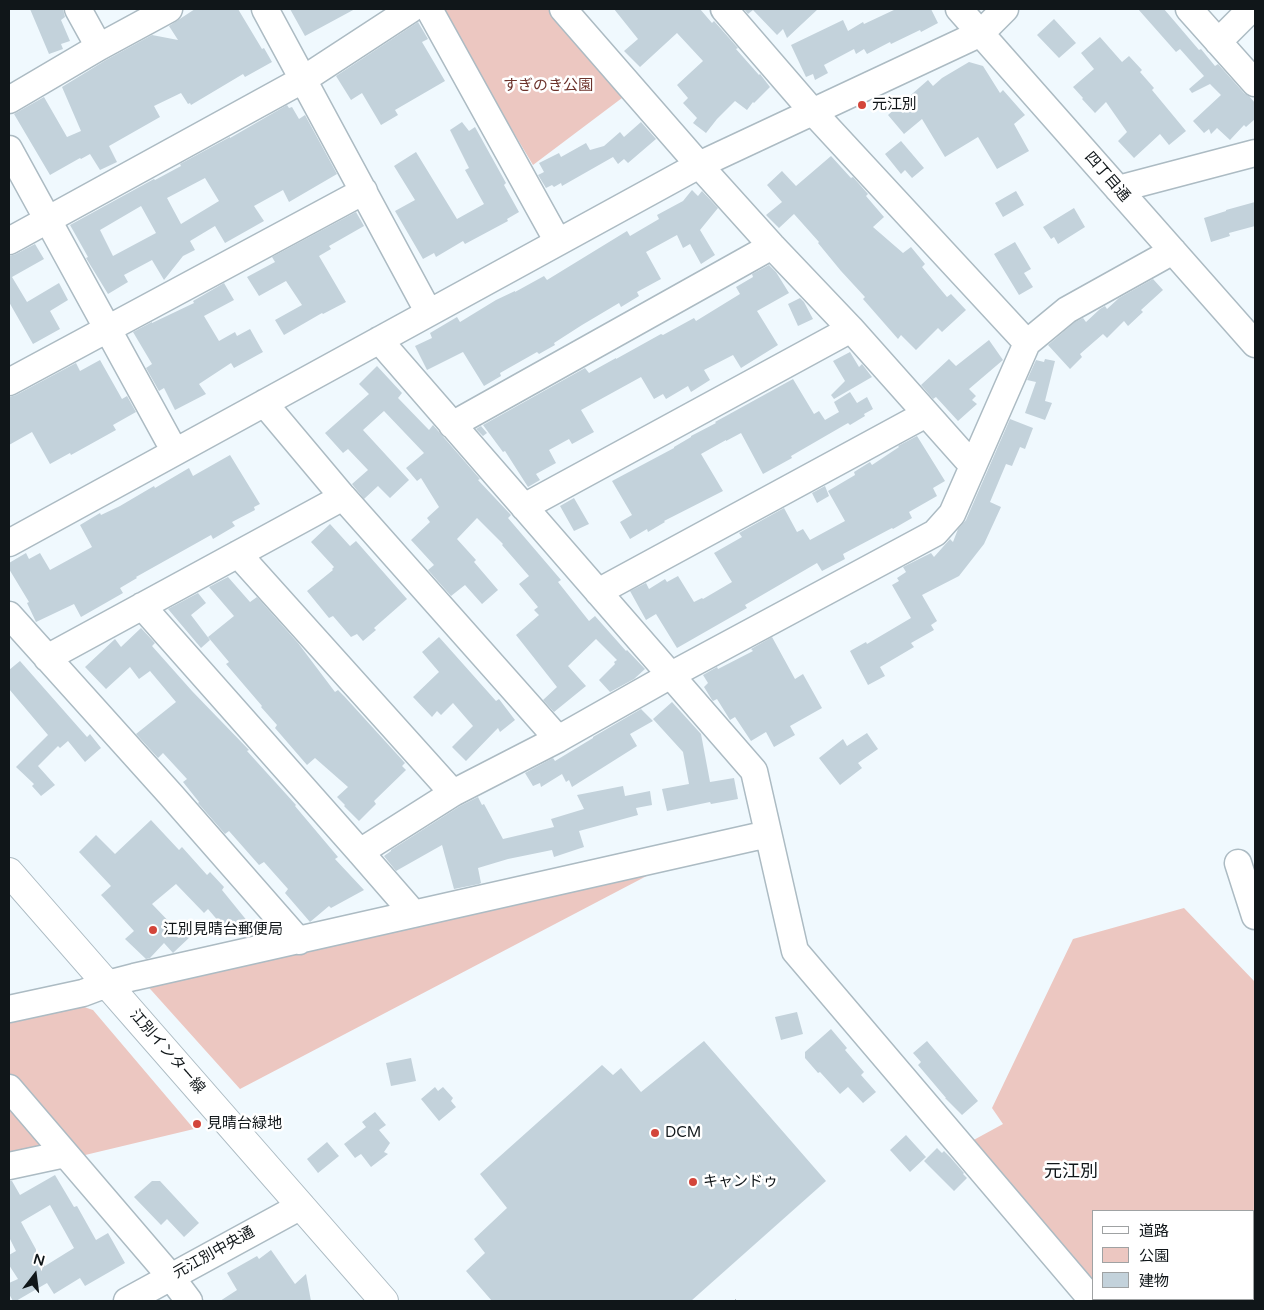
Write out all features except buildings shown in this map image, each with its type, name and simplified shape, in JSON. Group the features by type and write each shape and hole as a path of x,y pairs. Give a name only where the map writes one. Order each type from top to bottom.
{"main road":[{"name":"江別インター線","path":"9,872 384,1301"}],"street":[{"path":"78,9 99,47"},
{"path":"9,100 99,47 169,9"},
{"path":"265,9 429,313"},
{"path":"9,241 304,80 411,9"},
{"path":"429,9 558,242"},
{"path":"563,9 699,165 772,246 851,329 973,466"},
{"path":"724,9 813,112 1027,343"},
{"name":"四丁目通","path":"959,9 1255,344"},
{"path":"9,543 699,165 981,33 1005,9"},
{"path":"1189,9 1255,83"},
{"path":"1218,42 1252,9"},
{"path":"9,149 174,452"},
{"path":"1118,189 1255,153"},
{"path":"9,382 364,191"},
{"path":"452,425 772,246"},
{"path":"360,852 453,793 558,739 936,533 952,514 1027,343 1067,310 1173,251"},
{"path":"524,508 851,329"},
{"path":"379,340 754,771 795,951 1092,1300"},
{"path":"264,403 343,497 558,739"},
{"path":"598,592 926,414"},
{"path":"46,658 343,497"},
{"path":"238,554 453,793"},
{"path":"142,606 414,914"},
{"path":"9,616 171,795 298,940"},
{"path":"9,1009 83,992 107,984 768,834"},
{"path":"1238,863 1255,916"},
{"path":"9,1088 171,1277 189,1301"},
{"path":"9,1166 65,1154"},
{"name":"元江別中央通","path":"127,1301 301,1206"}],"green space":[{"name":"すぎのき公園","path":"443,9 552,9 626,95 533,165 442,13"},
{"path":"660,869 240,1089 143,981"},
{"path":"1184,908 1255,982 1255,1301 1105,1300 1254,1300 1254,1210 1092,1210 1092,1285 970,1142 1003,1124 992,1108 1073,939"},
{"path":"75,1004 93,1010 194,1129 81,1156 9,1073 9,1017"},
{"path":"9,1100 46,1150 9,1162"}],"place":[{"name":"元江別","path":"862,105"},
{"name":"江別見晴台郵便局","path":"153,930"},
{"name":"見晴台緑地","path":"197,1124"},
{"name":"DCM","path":"655,1133"},
{"name":"キャンドゥ","path":"693,1182"}],"district":[{"name":"元江別","path":"1071,1172"}]}
